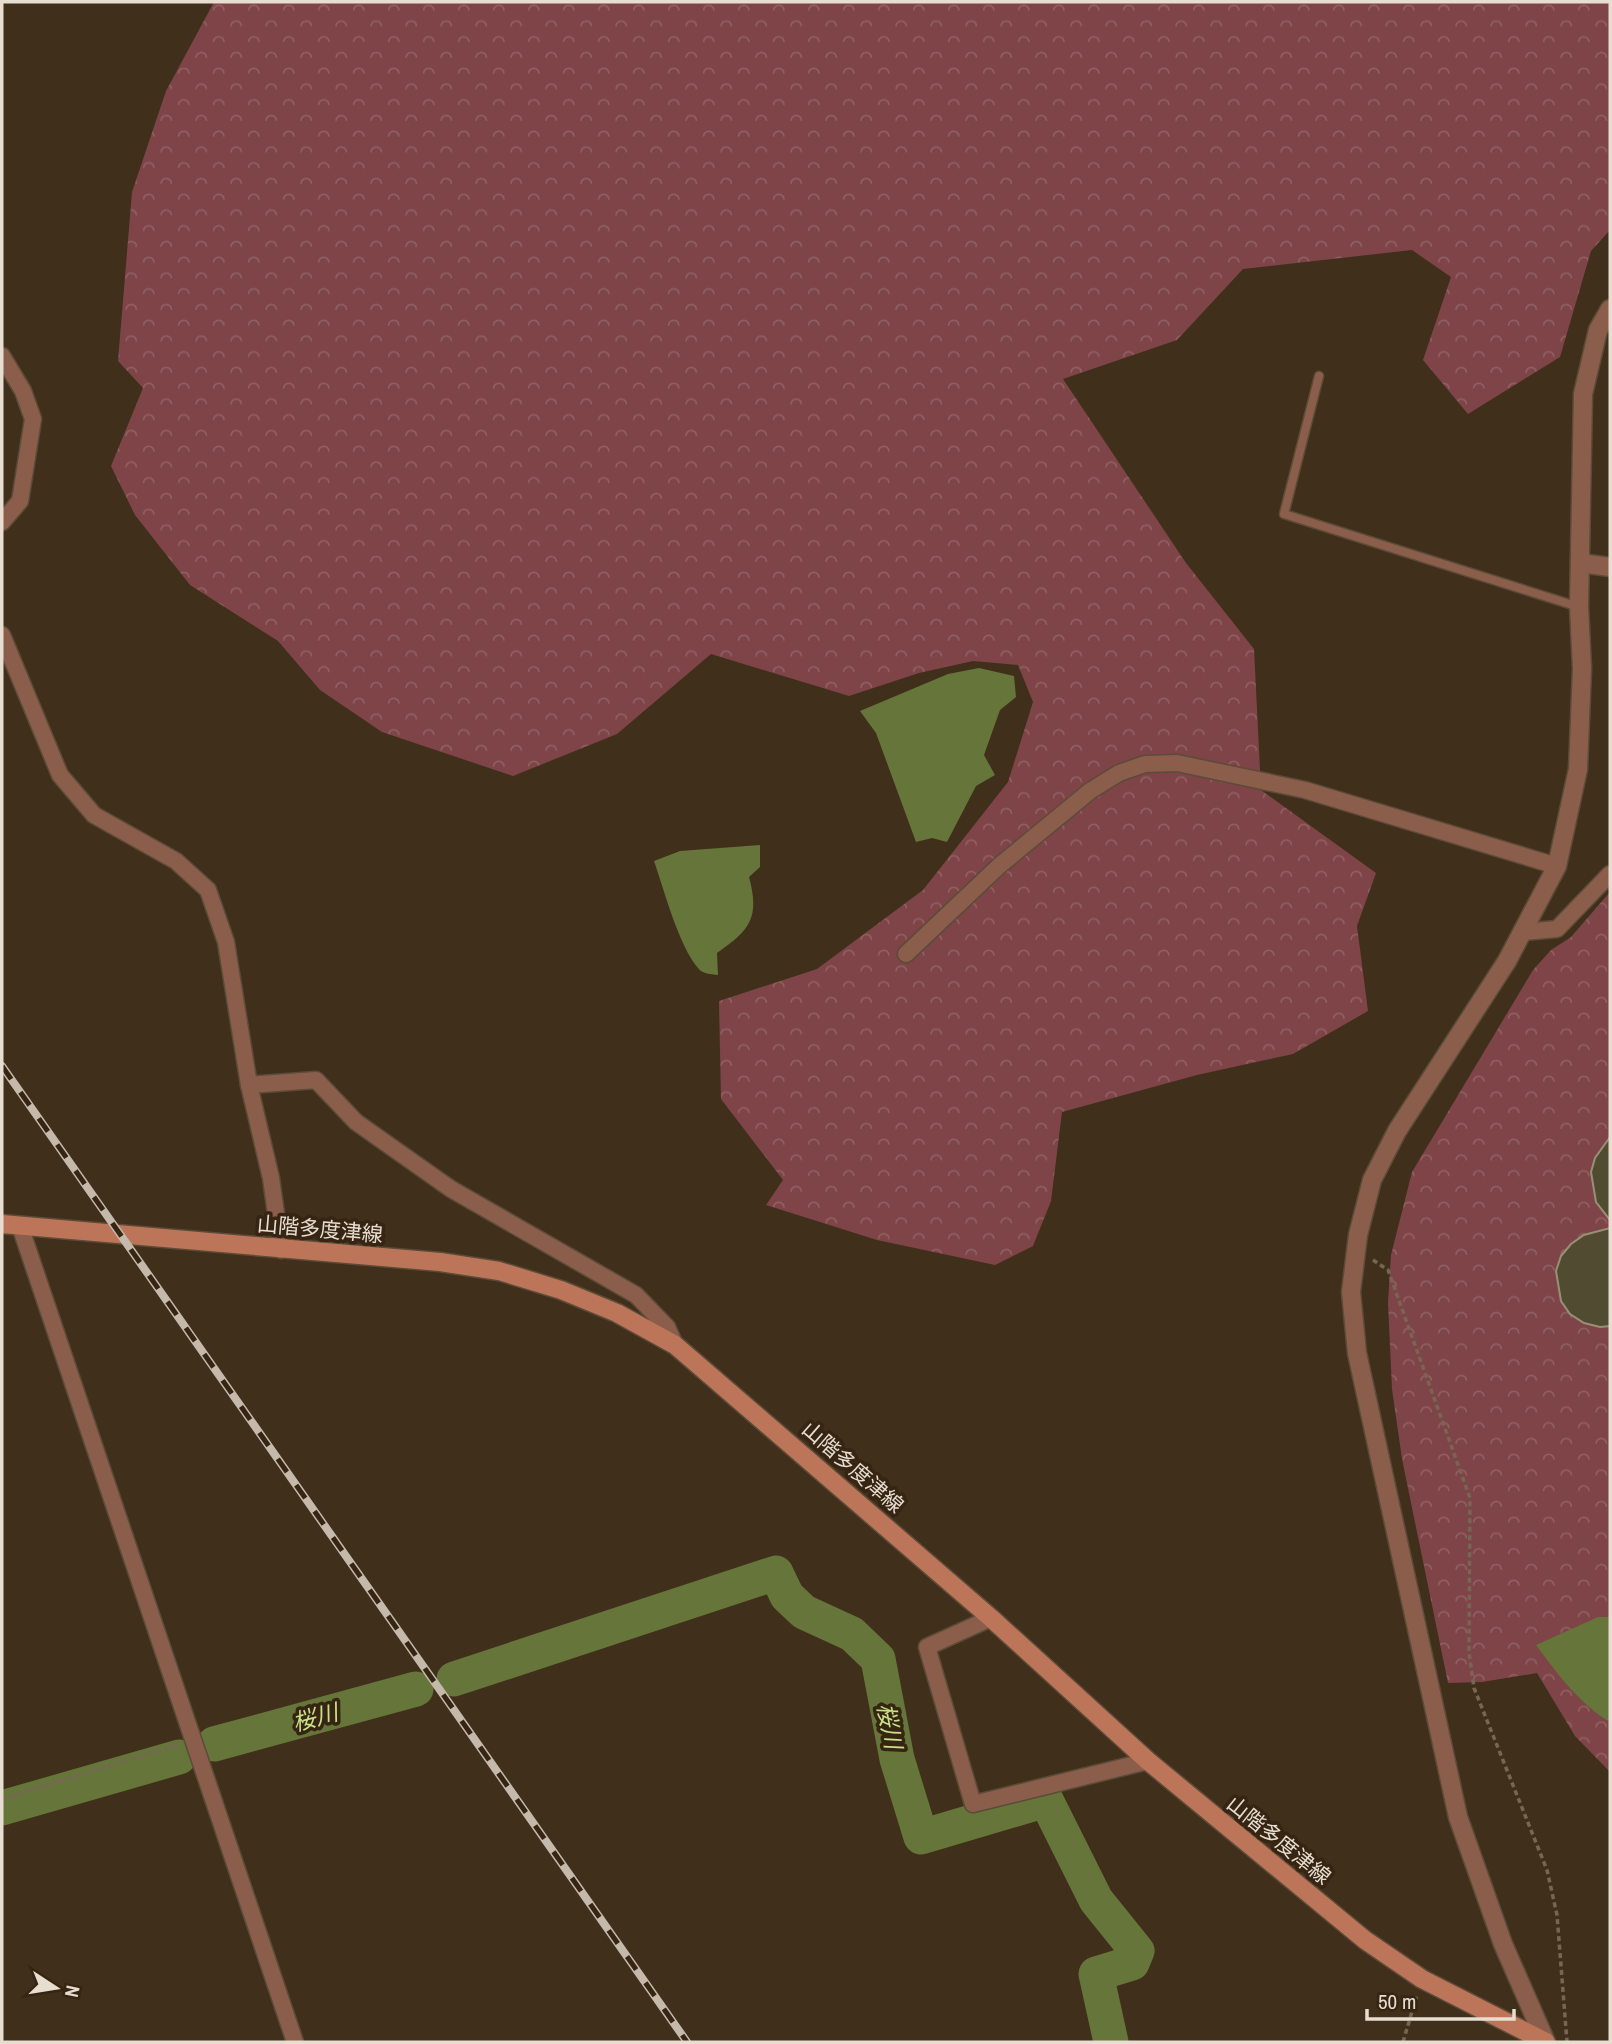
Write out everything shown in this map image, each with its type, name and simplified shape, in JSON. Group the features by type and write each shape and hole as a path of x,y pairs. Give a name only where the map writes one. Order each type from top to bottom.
{"main road":[{"name":"山階多度津線","path":"2,1224 439,1262 499,1271 561,1290 617,1313 675,1345 991,1618 1148,1761 1365,1940 1422,1979 1547,2042"}],"street":[{"path":"1547,2042 1503,1944 1458,1816 1357,1353 1351,1292 1357,1247 1372,1180 1397,1130 1523,932 1557,866 1577,769 1582,668 1579,607 1583,394 1598,330 1610,309"},
{"path":"2,356 23,391 33,419 20,501 2,522"},
{"path":"1580,563 1610,567"},
{"path":"2,635 60,775 94,815 176,861 208,890 226,942 249,1085 271,1178 281,1250"},
{"path":"906,954 999,866 1090,791 1119,773 1145,764 1177,762 1304,790 1557,866"},
{"path":"1523,932 1557,929 1610,874"},
{"path":"249,1085 316,1080 356,1122 451,1189 636,1295 667,1327 675,1345"},
{"path":"20,1226 295,2042"},
{"path":"991,1618 927,1647 973,1804 1148,1761"}],"lane":[{"path":"1319,376 1284,514 1579,607"}],"path":[{"path":"1357,1247 1388,1270 1470,1498 1469,1652 1474,1688 1547,1870 1557,1915 1567,2042"},
{"path":"2,1799 195,1740"},
{"path":"1402,2042 1422,1979"}],"green space":[{"path":"214,2 1610,2 1610,230 1591,251 1560,357 1468,414 1423,360 1451,277 1412,250 1243,269 1177,340 1063,379 1186,563 1254,649 1261,790 1376,873 1357,926 1368,1011 1293,1054 1197,1075 1062,1112 1051,1201 1033,1246 995,1265 877,1240 766,1205 783,1180 721,1099 719,1001 817,969 923,890 1008,782 1033,702 1018,665 973,661 919,673 849,696 711,654 617,734 513,776 382,732 320,690 278,641 190,585 135,515 111,466 143,388 118,361 132,192 166,91"},
{"path":"1610,892 1610,1772 1575,1736 1537,1673 1482,1682 1448,1683 1402,1459 1392,1389 1388,1303 1391,1255 1412,1172 1533,970 1551,950 1571,937"}],"shaded area":[{"path":"979,668 1014,676 1016,697 1000,710 984,755 995,775 976,786 947,842 932,838 916,842 876,733 860,711 948,674"},
{"path":"760,845 760,867 749,877 753,903 750,922 745,930 717,953 718,975 704,973 685,946 654,861 680,851"},
{"path":"1598,1617 1610,1617 1610,1722 1579,1697 1536,1645"}],"building":[{"path":"1610,1137 1610,1220 1596,1202 1591,1172 1595,1158"},
{"path":"1610,1228 1610,1326 1600,1327 1584,1323 1570,1314 1561,1301 1556,1271 1561,1256 1571,1244 1584,1235"}],"waterway":[{"name":"桜川","path":"454,1679 776,1573 787,1596 804,1612 852,1634 878,1659 897,1759 921,1837 1046,1800 1096,1900 1137,1951 1132,1963 1096,1974 1111,2042"},
{"name":"桜川","path":"214,1744 416,1689"},
{"name":"桜川","path":"2,1808 179,1757"}],"railway":[{"path":"2,1066 687,2042"}]}
